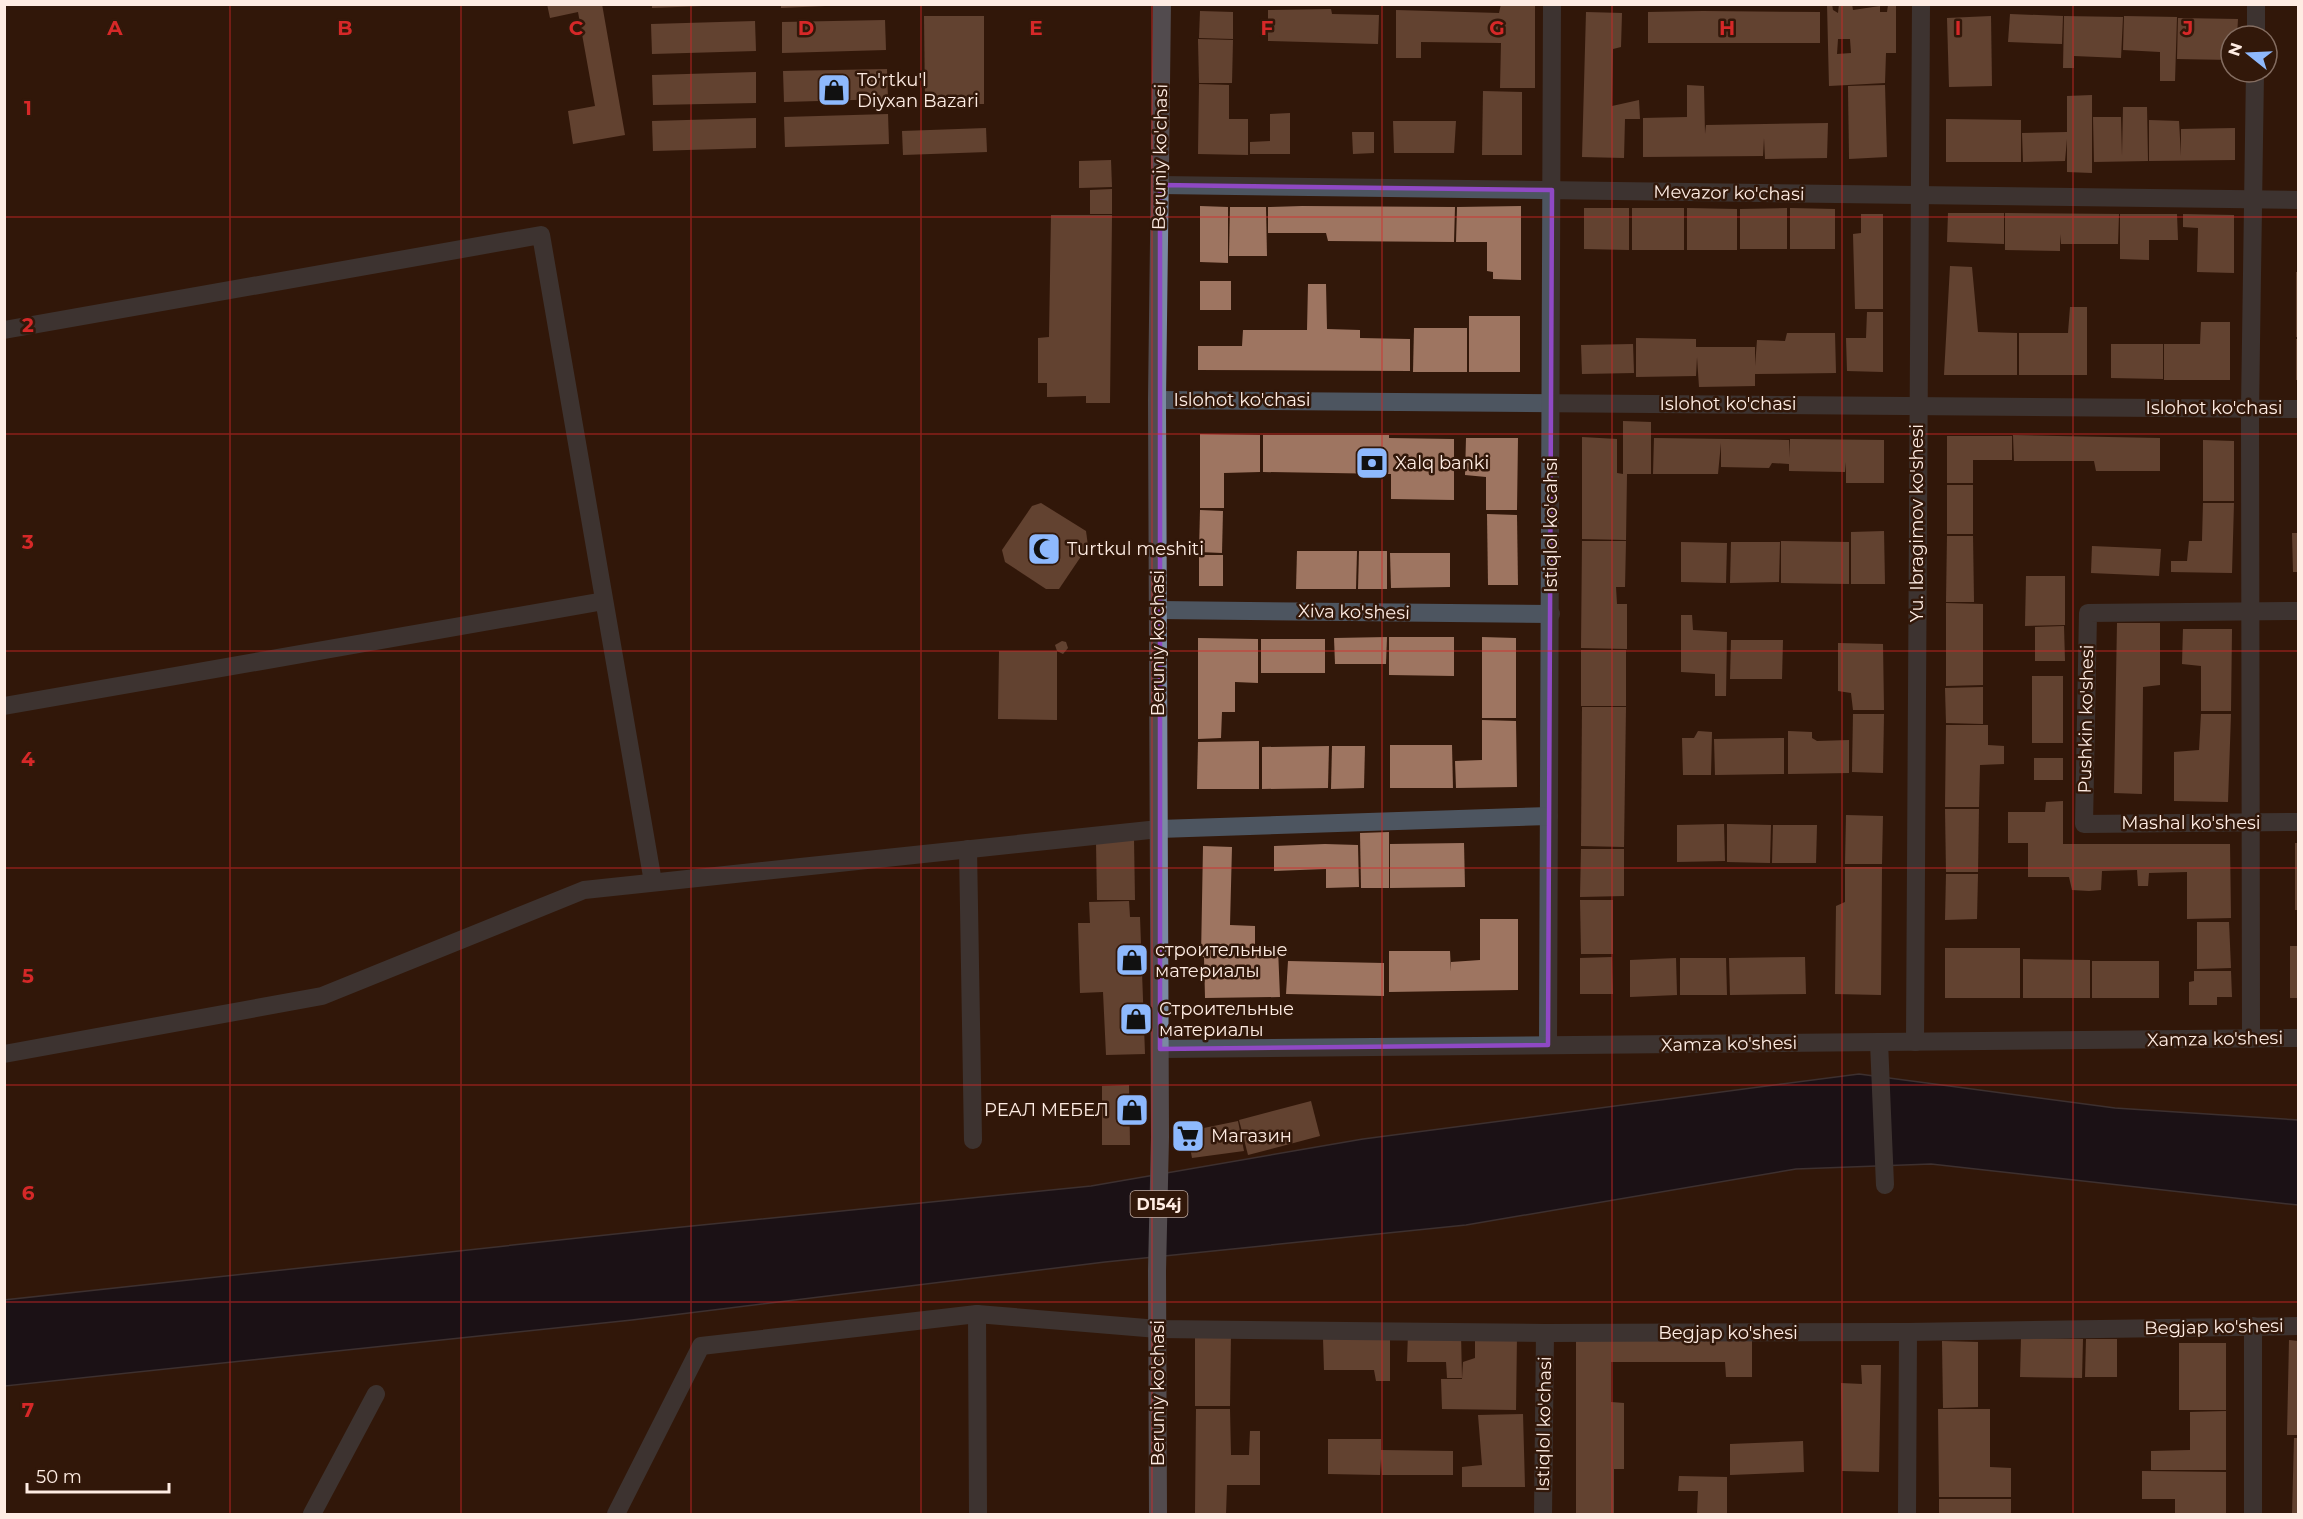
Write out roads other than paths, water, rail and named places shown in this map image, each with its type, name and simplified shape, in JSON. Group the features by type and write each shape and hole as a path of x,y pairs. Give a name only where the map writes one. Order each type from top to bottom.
{"main road":[{"name":"Beruniy ko'chasi","path":"1158,1515 1157,1271 1160,1049 1157,400 1162,4"}],"street":[{"name":"Istiqlol ko'cahsi","path":"1548,1045 1552,4"},
{"name":"Yu. Ibragimov ko'shesi","path":"1915,1042 1921,4"},
{"path":"2256,4 2256,24"},
{"path":"2251,1039 2250,409 2255,84"},
{"name":"Mevazor ko'chasi","path":"1160,185 2298,200"},
{"path":"4,330 541,235 653,882"},
{"name":"Islohot ko'chasi","path":"1157,400 2298,409"},
{"path":"4,706 604,601"},
{"name":"Xiva ko'shesi","path":"1158,610 1551,614"},
{"path":"2250,611 2298,611"},
{"name":"Pushkin ko'shesi","path":"2084,824 2088,613 2250,611"},
{"path":"4,1054 322,996 584,890 1159,829 1549,816"},
{"name":"Mashal ko'shesi","path":"2084,824 2298,822"},
{"path":"968,849 973,1140"},
{"name":"Xamza ko'shesi","path":"1160,1049 2298,1038"},
{"path":"1879,1042 1885,1185"},
{"path":"977,1314 978,1515"},
{"name":"Begjap ko'shesi","path":"616,1515 701,1346 977,1314 1158,1329 1545,1333 1908,1332 2298,1326"},
{"path":"2253,1326 2253,1515"},
{"path":"1906,1515 1908,1332"},
{"name":"Istiqlol ko'chasi","path":"1543,1515 1545,1333"},
{"path":"312,1515 376,1394"}],"water":[{"path":"1859,1074 2115,1108 2298,1120 2298,1205 1931,1164 1796,1169 1466,1225 1105,1262 632,1320 5,1386 4,1300 662,1229 1091,1186 1363,1139"}],"place":[{"name":"To'rtku'l Diyxan Bazari","path":"834,90"},
{"name":"Xalq banki","path":"1372,463"},
{"name":"Turtkul meshiti","path":"1044,549"},
{"name":"строительные материалы","path":"1132,960"},
{"name":"Строительные материалы","path":"1136,1019"},
{"name":"РЕАЛ МЕБЕЛ","path":"1132,1110"},
{"name":"Магазин","path":"1188,1136"}]}
